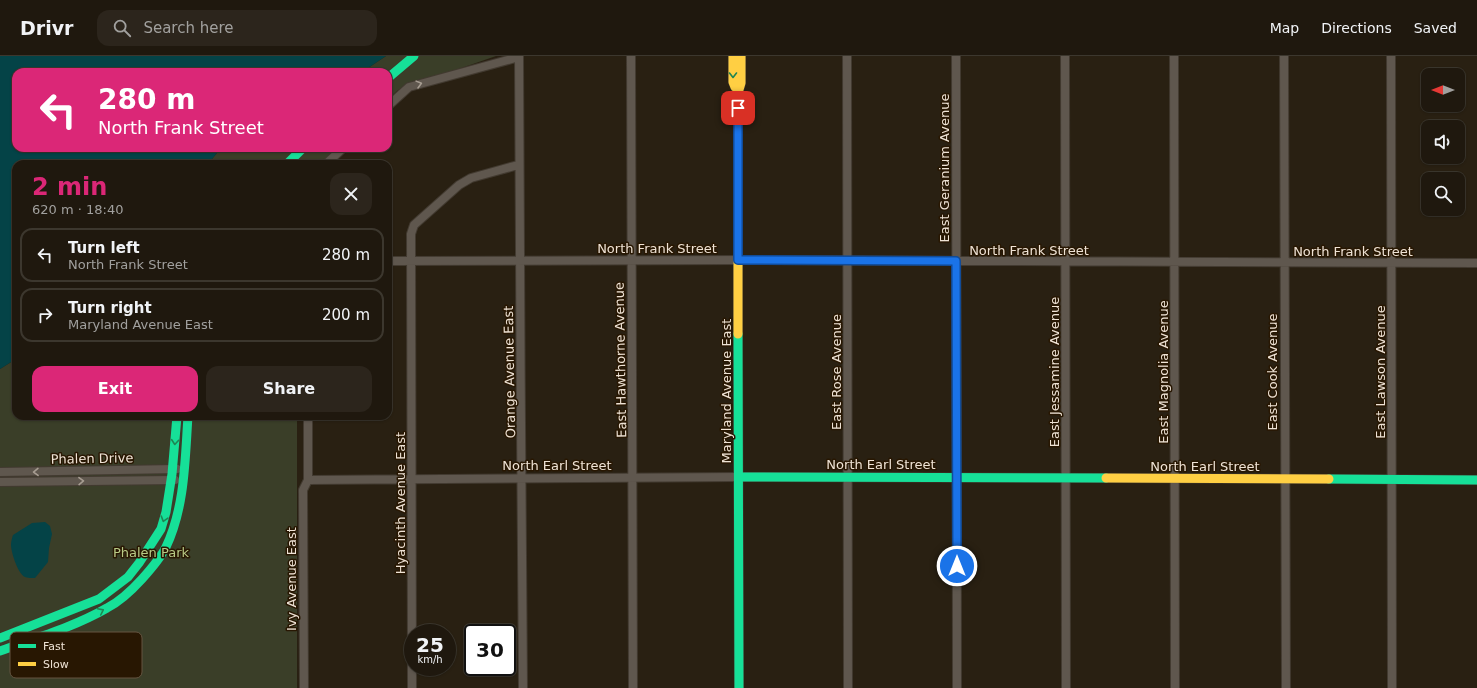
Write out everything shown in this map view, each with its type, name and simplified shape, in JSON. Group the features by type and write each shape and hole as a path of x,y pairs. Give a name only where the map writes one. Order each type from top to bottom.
{"street":[{"path":"392,75 414,56"},
{"path":"392,102 409,87 519,56"},
{"name":"Orange Avenue East","path":"519,56 518,165 522,478 522,688"},
{"name":"East Hawthorne Avenue","path":"631,56 633,688"},
{"name":"Maryland Avenue East","path":"733,56 733,82 738,93"},
{"name":"Maryland Avenue East","path":"739,688 738,93 741,83 741,56"},
{"name":"East Rose Avenue","path":"847,56 848,688"},
{"name":"East Geranium Avenue","path":"956,56 957,688"},
{"name":"East Jessamine Avenue","path":"1065,56 1066,688"},
{"name":"East Magnolia Avenue","path":"1174,56 1175,688"},
{"name":"East Cook Avenue","path":"1284,56 1286,688"},
{"name":"East Lawson Avenue","path":"1391,56 1392,688"},
{"path":"283,160 297,152"},
{"path":"291,160 298,152"},
{"path":"330,160 339,152"},
{"name":"Hyacinth Avenue East","path":"412,688 411,234 414,225 459,185 471,178 518,165"},
{"name":"North Frank Street","path":"392,261 738,260 1477,263"},
{"path":"15,632 99,600 128,577 140,563 161,529 166,512 171,480 177,420"},
{"path":"48,632 103,610 122,598 137,585 153,566 165,548 173,530 183,480 188,420"},
{"name":"Ivy Avenue East","path":"304,688 303,490 308,475 308,420"},
{"name":"Phalen Drive","path":"0,472 184,469"},
{"name":"North Earl Street","path":"308,475 411,479 956,477 1477,480"},
{"name":"Phalen Drive","path":"0,482 183,480"},
{"path":"0,638 10,634"},
{"path":"0,651 10,647"}],"green space":[{"path":"386,56 496,56 398,90 392,95 392,68 368,68"},
{"path":"218,152 333,152 324,160 211,160"},
{"name":"Phalen Park","path":"12,362 12,420 297,420 297,688 0,688 0,369"}],"water":[{"path":"0,56 386,56 368,68 12,68 12,152 218,152 211,160 12,160 12,362 0,369"},
{"path":"45,522 50,526 52,534 48,562 35,578 26,577 22,575 17,567 12,553 11,541 13,535 32,523"}],"traffic: fast":[{"path":"392,75 414,56"},
{"path":"291,160 299,152"},
{"path":"738,334 739,688"},
{"path":"15,632 99,599 128,577 139,563 161,529 166,512 172,474 177,420"},
{"path":"54,632 94,615 122,599 142,579 161,556 172,532 181,500 188,420"},
{"path":"739,477 1106,478"},
{"path":"1329,479 1477,480"},
{"path":"0,638 10,634"},
{"path":"0,651 10,648"}],"traffic: slow":[{"path":"733,56 733,82 735,87"},
{"path":"738,334 738,93 741,83 741,56"},
{"path":"1106,478 1329,479"}],"route":[{"path":"738,108 738,260 956,261 957,566"}]}
